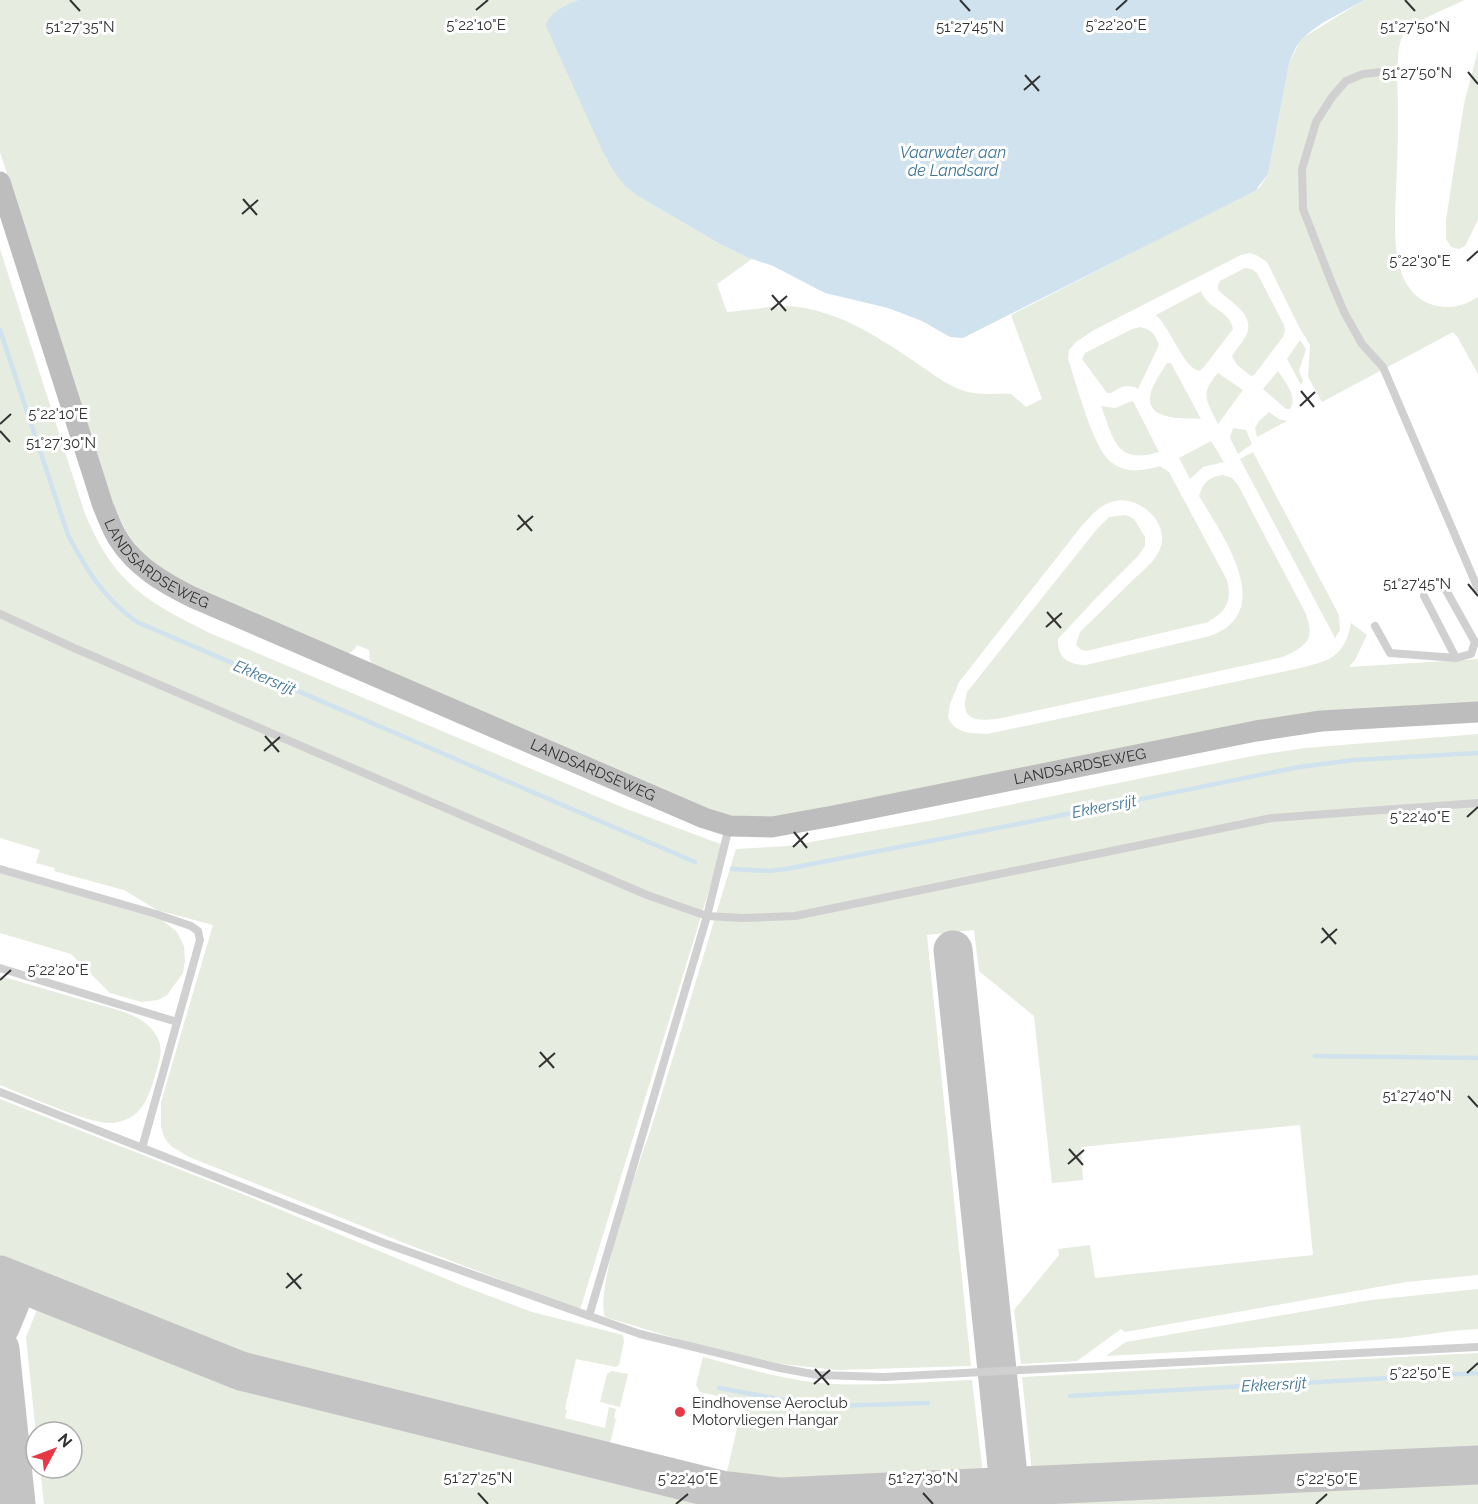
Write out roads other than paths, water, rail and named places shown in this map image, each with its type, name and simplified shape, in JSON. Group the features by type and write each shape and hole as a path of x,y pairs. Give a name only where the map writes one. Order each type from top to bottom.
{"street":[{"name":"LANDSARDSEWEG","path":"0,182 103,506 119,540 133,558 150,573 192,597 704,818 730,826 772,827 1256,731 1322,721 1478,712"}],"lane":[{"path":"1382,72 1363,74 1346,81 1316,122 1302,169 1303,209 1344,312 1362,345 1383,368 1478,589"},
{"path":"1375,626 1390,653 1456,658 1471,654 1475,642 1442,583"},
{"path":"1424,596 1456,658"},
{"path":"0,614 106,662 647,895 707,916 742,918 795,916 1272,818 1478,803"},
{"path":"589,1316 707,916 730,826"},
{"path":"0,869 156,914 191,926 198,931 200,940 142,1148"},
{"path":"0,968 177,1022"},
{"path":"0,1092 384,1243 589,1316 640,1334 780,1368 829,1375 896,1376 1478,1347"}],"water":[{"name":"Vaarwater aan de Landsard","path":"578,0 1364,0 1316,27 1296,47 1289,64 1268,174 1255,191 963,338 950,337 922,321 888,308 825,293 773,266 749,258 720,244 638,196 624,185 603,152 546,26 554,13"}],"waterway":[{"name":"Ekkersrijt","path":"0,330 68,535 97,583 125,613 137,622 695,862"},
{"name":"Ekkersrijt","path":"732,869 769,871 786,869 1299,767 1354,760 1478,753"},
{"path":"1315,1056 1478,1058"},
{"name":"Ekkersrijt","path":"1070,1396 1478,1373"},
{"name":"Ekkersrijt","path":"719,1388 832,1406 928,1403"}],"place":[{"name":"Eindhovense Aeroclub Motorvliegen Hangar","path":"680,1412"}]}
